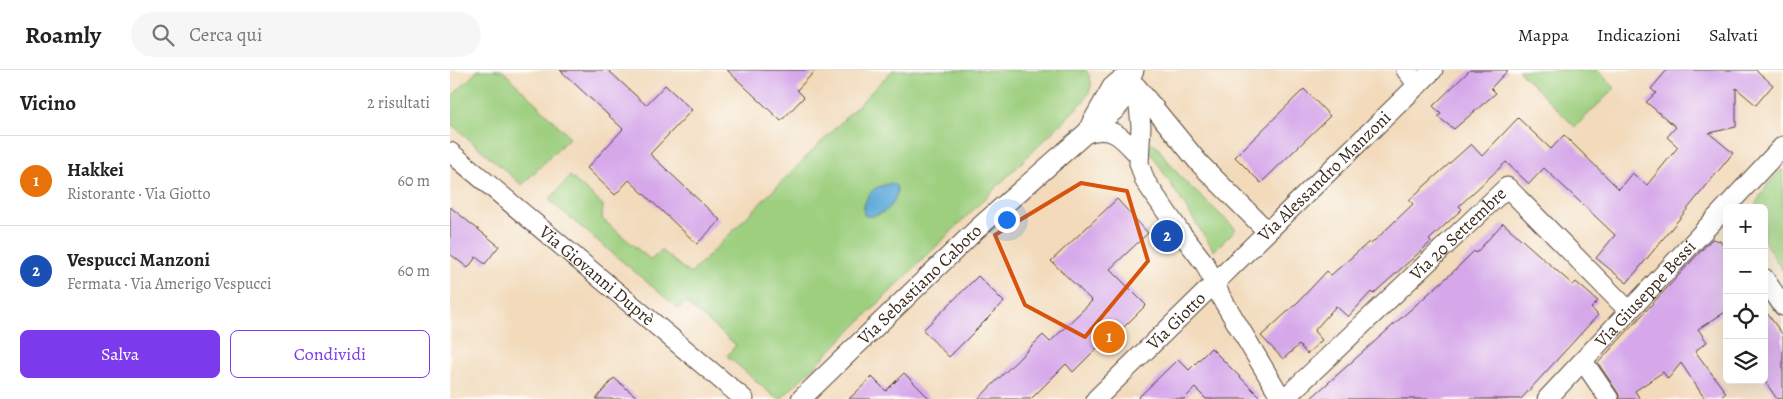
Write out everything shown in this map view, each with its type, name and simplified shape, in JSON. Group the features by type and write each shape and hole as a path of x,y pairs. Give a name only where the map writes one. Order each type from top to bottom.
{"street":[{"path":"1406,70 1418,85"},
{"name":"Via Alessandro Manzoni","path":"1215,284 1433,70"},
{"path":"1130,73 1176,137 1199,163 1268,231"},
{"path":"1130,73 1139,107 1140,170 1145,181 1205,264 1221,297 1283,399"},
{"name":"Via Sebastiano Caboto","path":"801,399 977,229 1086,133 1111,115 1128,93 1130,73"},
{"path":"1086,133 1098,129 1108,130 1139,148"},
{"path":"1139,148 1158,134 1176,137"},
{"name":"Via Giuseppe Bessi","path":"1735,204 1783,146"},
{"name":"Via Giovanni Duprè","path":"450,152 744,399"},
{"name":"Via 20 Settembre","path":"1283,399 1507,187 1629,310"},
{"name":"Via Giuseppe Bessi","path":"1547,399 1629,310 1723,219"},
{"name":"Via Giotto","path":"1096,399 1215,284"},
{"path":"1768,284 1783,306"},
{"path":"1583,361 1609,399"}],"highlighted area":[{"path":"1081,183 1127,191 1148,261 1085,337 1025,305 995,235"}],"green space":[{"path":"478,70 502,70 570,137 522,185 450,123 450,98"},
{"path":"893,70 1086,70 1089,75 1091,86 1083,102 781,399 777,399 727,356 736,345 685,302 679,309 549,200 570,176 603,205 602,219 651,260 661,250 690,274","holes":["890,184 897,191 894,200 880,214 871,216 863,209 867,199 881,186"]},
{"path":"1518,70 1597,70 1615,88 1575,127"},
{"path":"1151,143 1155,144 1182,179 1236,229 1214,251 1147,147"},
{"path":"1783,169 1783,271 1768,247 1768,204 1756,204 1774,177"}],"water":[{"path":"892,183 897,187 896,197 892,205 876,215 864,215 865,203 872,191"}],"building":[{"path":"560,70 608,70 646,105 665,85 692,110 650,154 720,220 697,244 629,180 615,195 587,168 623,129"},
{"path":"727,70 816,70 797,90 804,97 781,121"},
{"path":"1470,70 1508,70 1491,88 1496,93 1454,129 1438,117 1441,114 1433,106"},
{"path":"1667,70 1756,70 1773,85 1756,105 1736,88 1736,127 1709,133 1733,153 1627,283 1596,258 1615,235 1544,168 1529,184 1506,162 1459,206 1462,209 1429,240 1431,242 1373,294 1371,292 1348,317 1336,306 1314,331 1322,340 1307,354 1299,345 1283,359 1261,336 1298,302 1327,271 1331,275 1369,242 1371,244 1413,204 1409,200 1471,144 1482,156 1518,118 1551,149 1564,135 1619,189 1632,173 1647,185 1678,147 1667,137 1676,127 1646,102 1656,93 1651,89"},
{"path":"1304,89 1330,116 1261,183 1235,157"},
{"path":"1117,199 1148,233 1110,269 1146,305 1121,330 1118,327 1073,372 1066,364 1031,399 978,399 1043,335 1050,342 1092,301 1051,261"},
{"path":"450,207 499,246 485,264 476,257 468,268 450,254"},
{"path":"1503,223 1573,285 1576,282 1598,301 1591,308 1598,315 1521,399 1310,399 1474,251 1476,253"},
{"path":"1712,239 1720,241 1723,245 1723,313 1698,329 1707,342 1695,351 1726,393 1718,399 1705,399 1681,363 1668,379 1663,372 1635,391 1640,399 1620,399 1598,363"},
{"path":"978,276 1004,302 949,357 923,330"},
{"path":"1768,314 1783,335 1783,399 1777,399 1767,384"},
{"path":"1211,348 1262,399 1206,399 1195,388 1184,399 1137,399 1178,359 1189,370"},
{"path":"904,373 930,399 849,399 872,377 886,391"},
{"path":"614,378 639,399 596,399"}],"place":[{"name":"Vespucci Manzoni","path":"1167,236"},
{"name":"Hakkei","path":"1109,337"}]}
